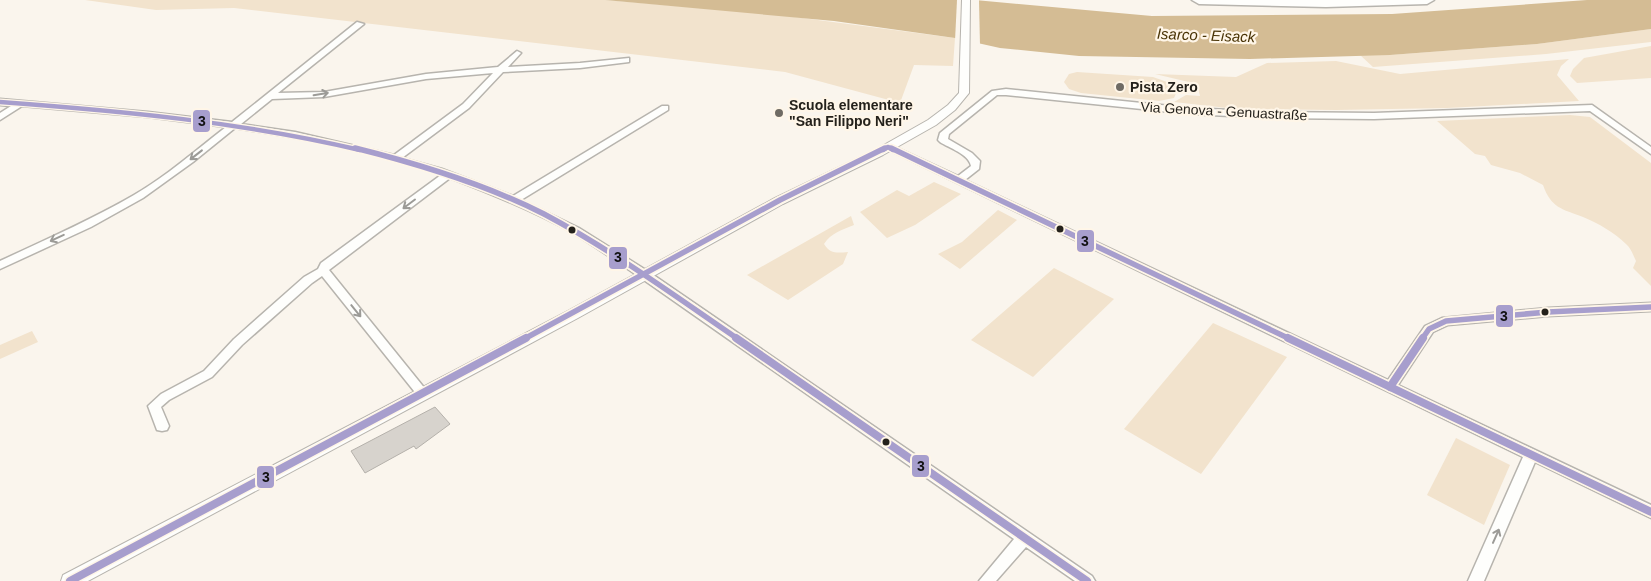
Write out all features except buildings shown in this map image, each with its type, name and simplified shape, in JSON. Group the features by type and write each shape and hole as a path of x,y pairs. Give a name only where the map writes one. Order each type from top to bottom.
{"highway":[{"path":"1199,0 1317,3 1427,0"}],"street":[{"path":"70,581 645,276 780,200 888,147 946,113 959,102 964,93 966,0"},
{"path":"0,266 86,225 139,196 235,125 360,24"},
{"path":"397,157 466,106 517,53"},
{"path":"272,96 308,96 442,74 502,69 566,68 626,60"},
{"name":"Via Genova - Genuastraße","path":"959,180 976,167 975,161 969,155 943,140 946,133 995,93 1006,92 1190,111 1270,115 1374,116 1592,108 1651,152"},
{"path":"0,102 235,125 314,137 397,157 448,174 513,200 575,230 645,276 1088,581"},
{"path":"0,117 22,103"},
{"path":"513,200 665,108"},
{"path":"888,147 1651,512"},
{"path":"162,426 154,406 165,397 208,374 238,342 308,280 448,174"},
{"path":"322,271 330,278 422,393"},
{"path":"1390,387 1429,328 1446,321 1548,312 1651,307"},
{"path":"1476,581 1532,455"},
{"path":"987,581 1024,538"}],"shaded area":[{"path":"85,0 605,0 772,14 955,38 953,66 914,65 900,103 785,72 234,8 156,10"},
{"path":"1651,29 1651,42 1546,54 1373,67 1360,55 1390,55 1537,44"},
{"path":"1651,46 1651,78 1577,83 1570,76 1573,69 1584,58"},
{"path":"1569,59 1561,66 1557,75 1579,101 1447,108 1236,109 1174,102 1186,95 1200,96 1197,84 1155,74 1236,77 1267,63 1336,61 1400,74"},
{"name":"Pista Zero","path":"1077,72 1153,77 1170,83 1177,91 1174,98 1159,101 1081,93 1069,89 1064,82 1069,74"},
{"path":"1570,115 1590,117 1651,163 1651,286 1633,268 1636,261 1632,252 1617,236 1595,222 1558,207 1550,199 1543,185 1520,173 1491,165 1485,156 1475,154 1437,121"},
{"path":"934,182 961,194 915,225 887,238 860,212 897,190 909,196"},
{"path":"998,210 1017,220 960,269 938,254 962,242"},
{"path":"851,216 854,225 833,234 824,244 829,250 834,252 848,252 843,264 788,300 747,275"},
{"path":"1054,268 1114,299 1033,377 971,340"},
{"path":"1213,323 1287,357 1201,474 1124,429"},
{"path":"32,331 38,342 0,359 0,345"},
{"path":"1456,438 1510,465 1484,525 1427,495"}],"water":[{"name":"Isarco - Eisack","path":"605,0 975,0 1152,16 1392,14 1587,0 1651,0 1651,29 1537,44 1390,55 1250,59 1079,56 1000,48 955,38 834,21"}],"pier":[{"path":"957,0 979,0 980,46 955,41"}],"transit line":[{"name":"3","path":"0,102 193,120 321,140 384,155 446,174 507,197 578,233 645,275 1087,581"},
{"name":"3","path":"70,581 645,275 780,200 888,147 1651,512"},
{"name":"3","path":"1390,387 1429,329 1446,321 1548,312 1651,307"}],"place":[{"name":"Pista Zero","path":"1120,87"},
{"name":"Scuola elementare \"San Filippo Neri\"","path":"779,113"}]}
